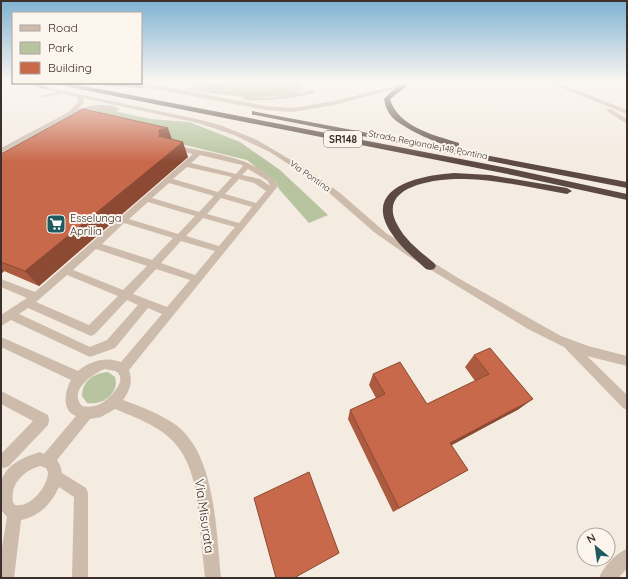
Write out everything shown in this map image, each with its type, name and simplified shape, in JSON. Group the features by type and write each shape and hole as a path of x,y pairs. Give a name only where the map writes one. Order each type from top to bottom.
{"highway":[{"name":"Strada Regionale 148 Pontina","path":"186,108 512,172 627,198"},
{"name":"Strada Regionale 148 Pontina","path":"232,108 627,185"},
{"path":"389,108 391,113 407,125 429,136 455,145 548,169"},
{"path":"430,266 403,240 393,226 388,214 389,204 394,195 401,188 412,183 440,177 473,176 582,194 627,198"}],"street":[{"path":"71,114 77,108"},
{"path":"1,151 71,114 84,109 97,108"},
{"path":"97,108 149,111"},
{"name":"Via Pontina","path":"136,108 209,123 259,143 313,176 375,228 430,266 566,343 604,356 627,361"},
{"path":"265,108 293,110 308,108"},
{"path":"604,108 627,122"},
{"path":"617,108 627,112"},
{"path":"122,370 274,186 270,180 244,163 168,146"},
{"path":"6,318 32,300 66,271 198,153"},
{"path":"185,164 257,181 270,190"},
{"path":"1,283 91,331 248,165"},
{"path":"167,180 258,206"},
{"path":"146,199 240,226"},
{"path":"122,220 221,250"},
{"path":"95,244 197,280"},
{"path":"66,271 170,313"},
{"path":"6,318 90,352 110,344 146,303"},
{"path":"1,342 80,378"},
{"name":"Via Pontina","path":"566,343 627,404"},
{"path":"105,364 112,364 122,370 126,378 125,386 121,395 114,403 96,413 79,412 74,407 71,401 72,393 80,378 96,367 105,364"},
{"path":"1,397 43,420 3,460 20,467"},
{"name":"Via Misurata","path":"114,403 160,422 190,449 200,473 204,491 213,578"},
{"path":"48,460 87,413"},
{"path":"40,459 48,460 54,465 56,473 48,494 40,503 29,510 16,512 10,511 4,506 2,497 5,486 20,467 30,461 40,459"},
{"path":"54,481 61,480 82,493 80,578"},
{"path":"6,578 13,520 16,512"},
{"path":"607,578 627,557"}],"green space":[{"path":"98,110 110,110 151,119 189,122 240,142 280,170 328,215 309,223 279,189 276,182 247,160 173,142 83,113"},
{"path":"108,372 115,377 115,389 108,398 103,401 98,403 87,403 82,396 84,386 94,376"}],"building":[{"name":"Esselunga Aprilia","path":"83,109 168,128 159,130 159,133 161,134 158,136 183,142 25,271 1,262 1,154"},
{"path":"490,348 533,399 450,443 468,470 399,508 350,410 385,394 373,374 400,362 427,404 489,374 474,355"},
{"path":"309,472 339,553 294,578 276,578 254,498"}],"place":[{"name":"Esselunga Aprilia","path":"56,224"}]}
